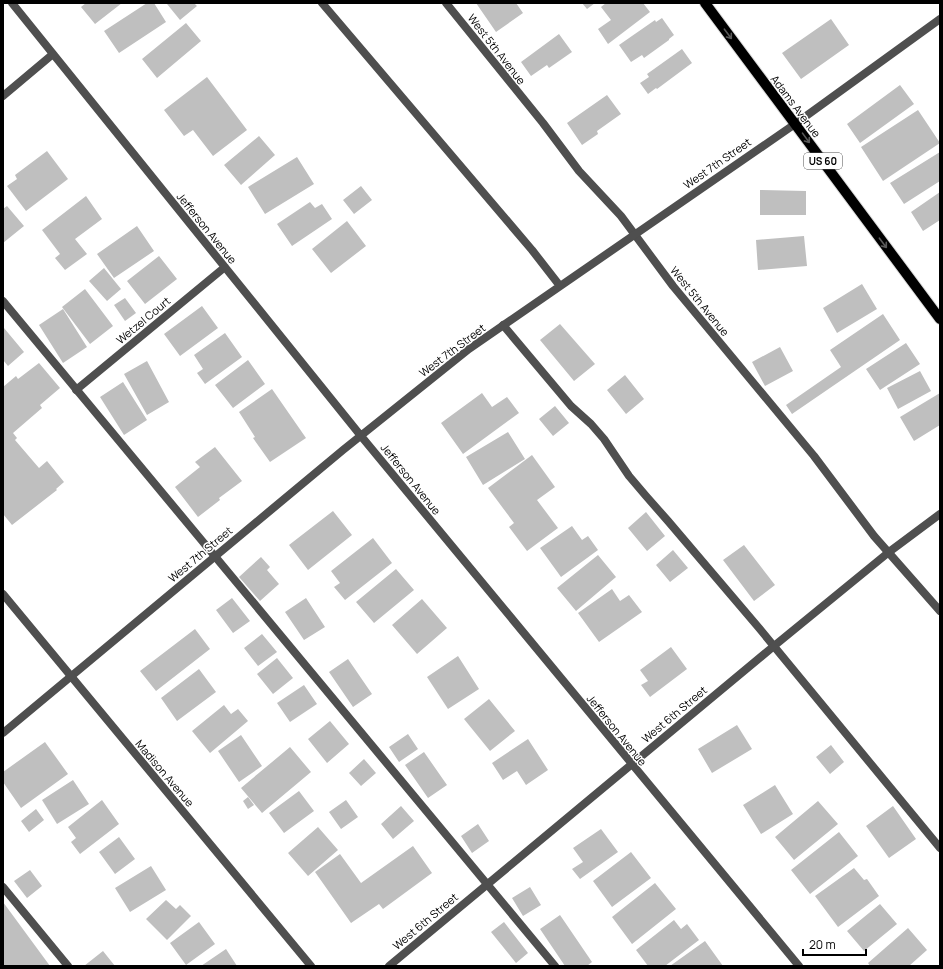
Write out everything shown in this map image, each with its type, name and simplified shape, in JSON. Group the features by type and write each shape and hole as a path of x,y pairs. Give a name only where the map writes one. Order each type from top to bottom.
{"main road":[{"name":"Adams Avenue","path":"705,3 940,319"}],"street":[{"name":"Jefferson Avenue","path":"12,3 361,436 799,966"},
{"path":"322,3 532,250 560,286"},
{"name":"West 5th Avenue","path":"446,3 579,171 621,216 673,286 814,456 874,536 940,610"},
{"name":"West 7th Street","path":"3,732 214,556 440,372 503,325 795,124 940,19"},
{"path":"3,96 53,54"},
{"name":"Wetzel Court","path":"76,390 225,267"},
{"path":"3,301 555,966"},
{"path":"503,325 571,406 591,424 604,439 629,476 774,646 940,848"},
{"name":"West 6th Street","path":"389,966 774,646 889,552 940,514"},
{"name":"Madison Avenue","path":"3,594 311,966"},
{"path":"3,887 68,966"}],"building":[{"path":"86,3 122,3 95,24 81,7"},
{"path":"147,3 154,3 166,22 119,53 104,31"},
{"path":"194,3 197,6 180,20 167,4"},
{"path":"476,3 516,3 523,13 496,32"},
{"path":"582,3 595,3 587,9"},
{"path":"606,3 643,3 650,12 608,44 598,29 611,20 601,7"},
{"path":"662,18 674,35 644,58 642,55 631,62 619,45 655,20 656,22"},
{"path":"831,19 849,45 801,79 782,53"},
{"path":"186,23 201,41 157,78 142,59"},
{"path":"559,34 572,52 549,68 547,65 531,76 521,62"},
{"path":"682,49 692,63 648,94 640,83 649,77 647,74"},
{"path":"207,77 247,130 213,156 193,130 184,136 164,110"},
{"path":"900,85 914,104 860,143 847,124"},
{"path":"607,95 621,114 597,131 598,134 582,145 567,123"},
{"path":"918,110 940,143 883,181 861,147"},
{"path":"259,136 275,155 241,185 224,165"},
{"path":"47,151 68,179 26,211 7,186 17,179 15,175"},
{"path":"940,152 940,181 904,204 890,183"},
{"path":"297,157 314,184 265,214 248,187"},
{"path":"361,186 372,200 354,214 343,200"},
{"path":"760,190 806,191 806,215 760,215"},
{"path":"940,192 940,220 923,231 911,212"},
{"path":"86,196 102,219 75,239 87,254 65,270 55,258 60,254 42,230"},
{"path":"310,202 315,208 322,204 332,219 292,246 277,224"},
{"path":"7,206 24,226 3,243 3,209"},
{"path":"347,221 366,246 331,273 312,249"},
{"path":"137,226 154,251 114,278 97,254"},
{"path":"804,236 807,266 758,270 756,240"},
{"path":"159,256 177,279 145,304 127,281"},
{"path":"104,268 121,289 107,301 89,281"},
{"path":"862,284 877,309 837,333 823,308"},
{"path":"85,289 113,326 90,344 62,307"},
{"path":"125,298 136,313 125,321 114,305"},
{"path":"202,306 218,328 180,356 164,334"},
{"path":"63,309 87,347 63,363 39,325"},
{"path":"883,314 900,340 792,414 786,405 841,367 830,350"},
{"path":"560,324 595,364 574,381 540,340"},
{"path":"4,328 24,352 8,366 3,360"},
{"path":"225,333 242,357 205,384 197,373 203,369 194,355"},
{"path":"906,343 920,364 880,390 866,369"},
{"path":"780,347 793,371 765,386 752,362"},
{"path":"248,360 265,384 233,408 215,385"},
{"path":"147,361 169,402 147,415 124,374"},
{"path":"39,363 60,388 40,405 42,408 13,433 17,438 15,440 39,468 47,461 64,482 56,489 57,490 12,525 3,514 3,387 16,376 18,379"},
{"path":"920,371 931,391 898,409 887,388"},
{"path":"625,375 644,399 626,414 607,390"},
{"path":"123,382 147,420 124,435 100,397"},
{"path":"272,389 306,438 270,462 253,438 255,437 239,412"},
{"path":"482,393 492,407 507,397 519,413 463,454 441,423"},
{"path":"940,393 940,425 914,441 900,417"},
{"path":"555,406 569,423 553,436 539,419"},
{"path":"508,432 525,459 483,485 466,457"},
{"path":"215,447 242,481 219,498 220,500 198,517 175,487 200,467 195,462"},
{"path":"532,455 555,487 537,500 558,528 527,551 509,527 514,523 488,488"},
{"path":"333,511 352,535 308,570 289,545"},
{"path":"646,512 665,536 647,551 628,528"},
{"path":"572,526 582,540 588,536 598,550 561,577 540,548"},
{"path":"373,538 392,563 345,600 334,587 340,583 331,571"},
{"path":"744,545 775,585 754,601 723,560"},
{"path":"673,550 688,568 670,582 656,565"},
{"path":"598,555 616,577 576,611 557,588"},
{"path":"261,557 270,567 267,570 279,584 260,601 239,577"},
{"path":"396,569 414,590 374,623 356,602"},
{"path":"612,589 620,601 629,595 642,612 599,642 578,613"},
{"path":"232,598 250,621 233,633 216,610"},
{"path":"306,598 325,627 304,640 285,612"},
{"path":"422,599 447,628 417,654 392,625"},
{"path":"195,629 210,649 156,691 140,671"},
{"path":"262,634 277,652 258,666 244,648"},
{"path":"671,647 687,669 650,697 641,685 648,681 640,670"},
{"path":"458,656 479,689 448,709 427,677"},
{"path":"277,658 293,678 273,694 257,674"},
{"path":"348,659 372,694 353,707 329,672"},
{"path":"199,669 216,692 177,721 161,698"},
{"path":"304,685 317,704 290,722 277,703"},
{"path":"489,699 515,731 490,751 464,719"},
{"path":"224,705 231,714 238,709 248,721 210,753 192,731"},
{"path":"330,721 349,744 327,763 308,739"},
{"path":"737,725 752,749 712,773 698,749"},
{"path":"408,734 418,749 399,762 389,747"},
{"path":"241,735 262,766 239,782 218,751"},
{"path":"528,739 548,770 526,785 517,771 503,780 492,763"},
{"path":"45,742 68,774 21,808 3,782 3,772"},
{"path":"831,745 844,762 830,774 816,757"},
{"path":"290,747 311,772 262,813 241,788"},
{"path":"424,752 447,785 428,798 405,765"},
{"path":"364,759 376,773 361,786 349,773"},
{"path":"73,780 89,804 57,824 42,800"},
{"path":"775,785 793,814 761,834 743,805"},
{"path":"299,791 314,811 284,833 269,813"},
{"path":"248,797 254,805 248,809 243,801"},
{"path":"102,800 119,824 80,854 71,842 76,838 68,827"},
{"path":"346,800 358,817 341,829 329,812"},
{"path":"818,801 838,824 794,860 775,837"},
{"path":"401,806 414,821 393,839 381,824"},
{"path":"893,806 916,839 889,858 866,826"},
{"path":"36,809 44,820 29,832 21,821"},
{"path":"478,824 489,841 472,853 461,836"},
{"path":"318,827 338,850 308,876 288,853"},
{"path":"601,829 618,852 580,879 572,869 583,862 573,848"},
{"path":"839,832 858,856 810,894 791,870"},
{"path":"119,837 135,859 115,874 99,852"},
{"path":"413,846 432,873 383,909 379,904 351,923 315,872 340,854 361,883"},
{"path":"631,852 651,878 612,907 593,881"},
{"path":"151,866 166,890 130,912 115,888"},
{"path":"854,868 864,880 867,879 879,896 838,927 815,896"},
{"path":"30,870 42,886 27,898 14,881"},
{"path":"655,883 676,909 632,944 612,917"},
{"path":"530,887 541,905 523,916 512,898"},
{"path":"166,900 176,909 180,905 191,916 167,940 146,919"},
{"path":"3,902 50,966 3,966"},
{"path":"880,904 897,924 864,951 847,931"},
{"path":"560,915 592,962 587,966 565,966 540,929"},
{"path":"674,920 681,929 687,924 699,940 665,966 648,966 636,950"},
{"path":"199,922 215,944 186,965 170,943"},
{"path":"504,922 528,953 516,963 491,932"},
{"path":"908,928 927,950 909,966 870,966 868,963"},
{"path":"705,941 723,966 670,966"},
{"path":"226,949 237,966 201,966"},
{"path":"103,951 115,966 84,966"}]}
